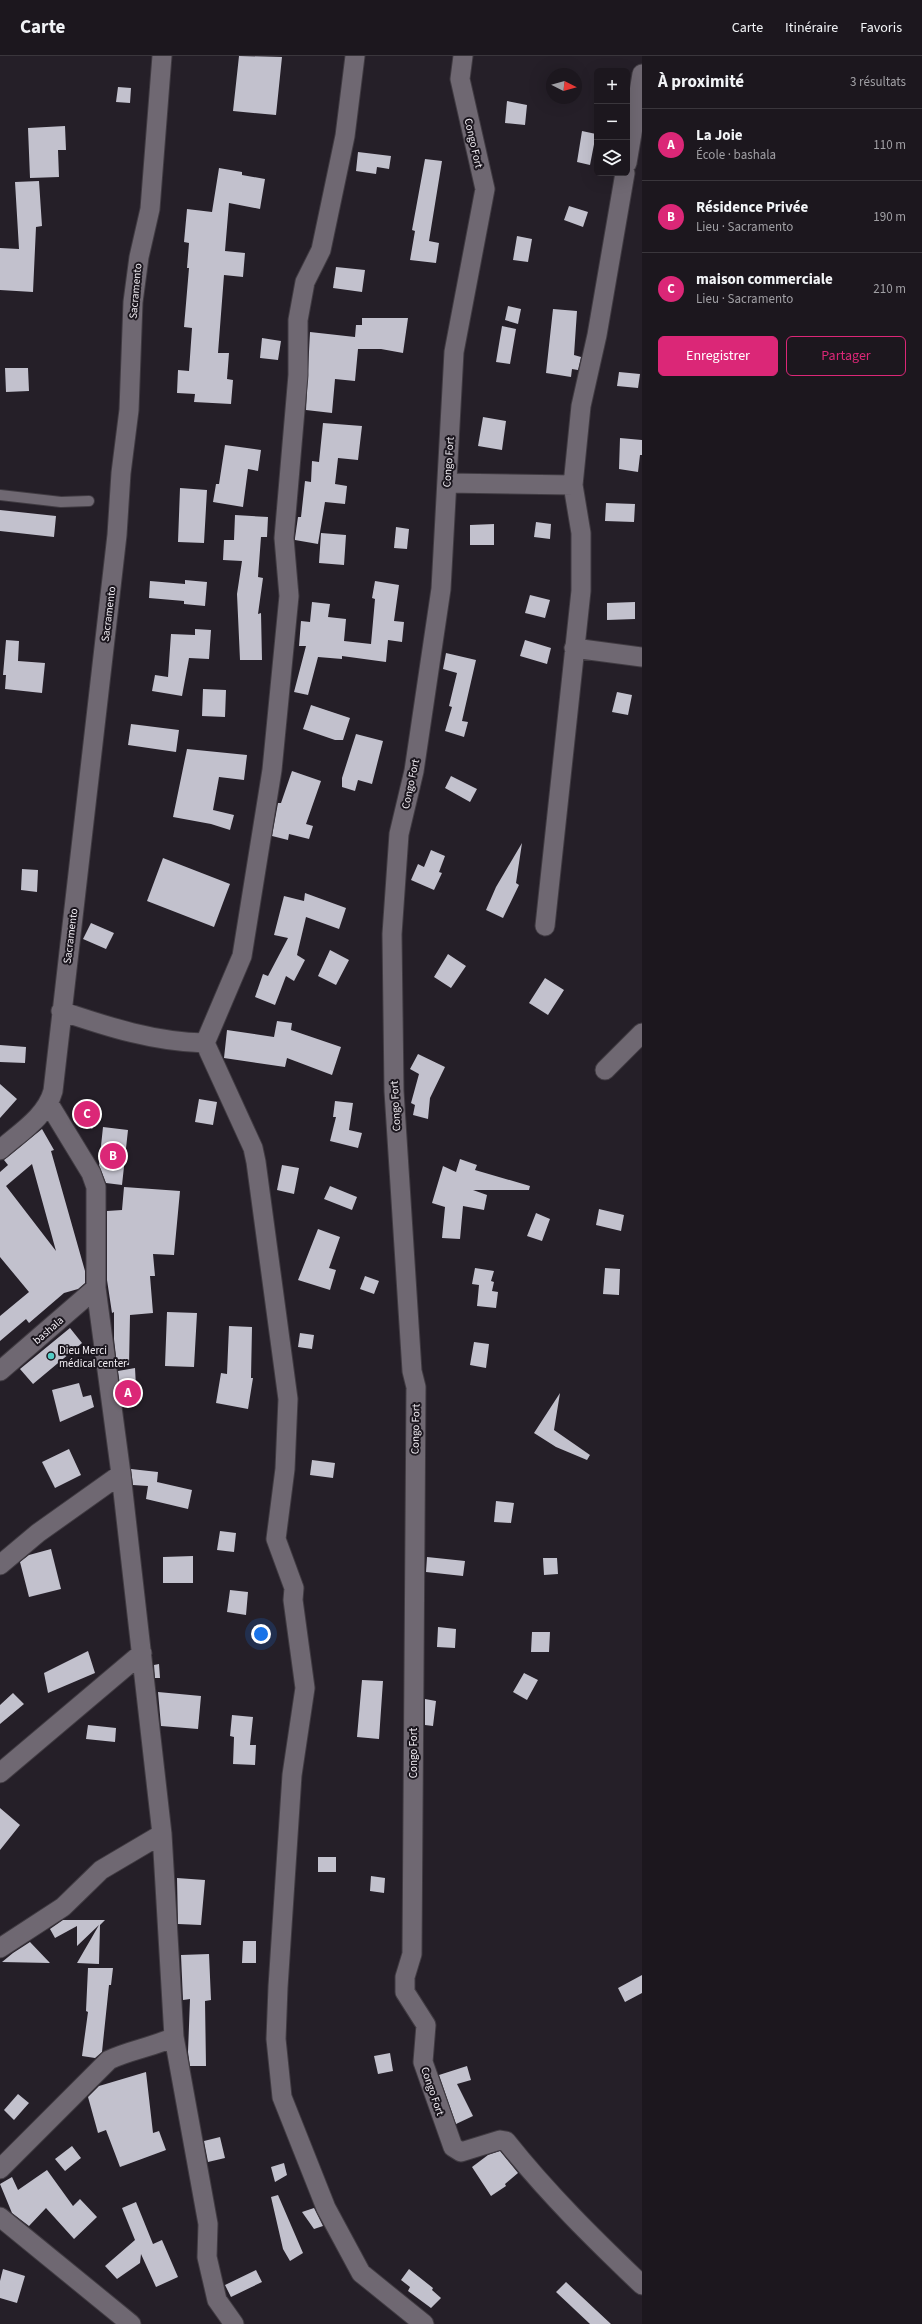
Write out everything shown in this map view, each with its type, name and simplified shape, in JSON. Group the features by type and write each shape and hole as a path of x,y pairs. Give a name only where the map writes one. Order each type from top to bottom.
{"street":[{"name":"Sacramento","path":"0,1150 41,1114 49,1104 53,1091 61,1011 117,535 121,473 128,410 133,302 138,257 150,209 162,56"},
{"path":"355,56 345,136 321,250 305,282 298,320 298,375 284,538 289,596 272,770 242,956 205,1043 253,1148 288,1399 285,1469 276,1539 294,1588 293,1600 305,1688 292,1775 278,1987 276,2039 282,2097 326,2208 361,2273 424,2324"},
{"name":"Congo Fort","path":"463,56 460,79 485,189 454,352 440,589 414,771 399,834 392,934 394,1091 412,1371 416,1387 412,1954 404,1984 405,1992 426,2025 423,2062 453,2147 457,2151 461,2152 500,2140 506,2141 539,2182 583,2229 642,2285"},
{"path":"630,145 642,74"},
{"path":"545,926 581,591 581,534 572,485 581,406 597,335 624,176"},
{"path":"447,483 572,485"},
{"path":"574,648 642,657"},
{"path":"61,1011 122,1031 178,1042 205,1043"},
{"path":"605,1070 642,1033"},
{"path":"49,1104 95,1180 96,1288 122,1474 162,1834 174,2037 208,2224 207,2257 217,2300 234,2324"},
{"name":"bashala","path":"0,1372 96,1288"},
{"path":"0,1565 38,1533 122,1474"},
{"path":"0,1773 142,1653"},
{"path":"0,1948 63,1907 101,1870 162,1834"},
{"path":"0,2169 109,2060 128,2051 146,2048 174,2037"},
{"path":"0,2217 131,2324"}],"lane":[{"path":"0,496 61,502 89,501"}],"building":[{"path":"239,56 282,57 276,115 233,111"},
{"path":"118,87 131,88 130,103 116,102"},
{"path":"507,101 527,105 525,125 505,123"},
{"path":"65,126 66,150 58,150 59,177 30,178 28,128"},
{"path":"582,131 594,134 594,144 590,165 577,162"},
{"path":"358,152 391,156 389,169 377,167 376,174 356,171"},
{"path":"425,159 442,161 429,241 439,243 436,263 410,260 415,231 412,230"},
{"path":"219,168 242,172 242,175 265,179 260,209 229,203 225,251 245,253 243,277 224,275 218,353 229,353 227,379 233,380 231,404 194,402 195,394 177,393 178,370 189,371 192,328 184,327 189,268 187,268 189,243 184,242 187,209 212,212"},
{"path":"39,181 42,226 36,227 33,292 0,290 0,248 19,249 15,182"},
{"path":"569,206 588,212 583,227 564,220"},
{"path":"517,236 532,239 528,262 513,260"},
{"path":"336,267 365,270 362,292 333,288"},
{"path":"508,306 521,309 518,324 505,320"},
{"path":"553,309 577,311 574,355 581,357 578,370 572,369 571,377 546,373"},
{"path":"362,318 408,318 403,353 381,349 358,349 355,381 335,379 332,413 306,410 310,332 355,337 356,325 362,325"},
{"path":"502,326 516,329 510,364 496,362"},
{"path":"262,338 281,341 278,360 260,358"},
{"path":"5,368 28,368 29,391 6,392"},
{"path":"619,372 640,374 638,388 617,386"},
{"path":"483,417 506,421 502,450 478,446"},
{"path":"323,423 362,426 358,460 338,458 335,484 347,486 345,504 325,502 318,544 295,540 295,538 298,517 301,517 305,481 311,482 312,461 319,462"},
{"path":"620,438 642,440 642,455 640,455 638,472 619,469"},
{"path":"225,445 261,450 258,471 248,469 243,507 213,502 216,484 219,484"},
{"path":"180,488 207,490 204,543 178,542"},
{"path":"606,503 635,504 634,522 605,521"},
{"path":"0,510 56,516 54,537 0,531"},
{"path":"235,515 268,517 267,537 261,537 258,577 263,578 258,614 261,613 262,660 240,660 237,594 242,561 223,560 224,540 234,540"},
{"path":"536,522 551,524 550,539 534,537"},
{"path":"494,524 494,545 470,545 470,525"},
{"path":"396,527 409,529 407,549 394,548"},
{"path":"321,533 346,535 344,565 319,563"},
{"path":"185,580 207,582 205,606 184,604 184,601 149,598 150,581 185,584"},
{"path":"375,581 399,585 394,621 404,622 402,642 388,640 386,662 342,656 342,659 318,657 308,695 294,692 306,646 299,646 301,621 310,622 312,602 330,604 328,617 346,619 344,641 371,644 375,599 372,598"},
{"path":"530,595 550,600 545,618 525,613"},
{"path":"635,602 635,619 607,620 607,603"},
{"path":"195,629 211,630 209,659 189,658 182,696 152,691 155,675 168,677 171,634 195,635"},
{"path":"6,640 19,641 18,661 45,663 42,693 5,689 6,675 3,675"},
{"path":"525,640 551,648 547,664 520,656"},
{"path":"446,653 476,660 462,721 468,722 464,737 445,731 452,707 449,706 457,673 443,669"},
{"path":"203,689 226,690 225,717 202,716"},
{"path":"617,692 632,695 628,715 612,712"},
{"path":"311,705 350,718 343,740 335,740 303,729"},
{"path":"131,724 179,730 176,752 128,745"},
{"path":"356,734 383,741 372,784 358,780 355,791 342,787 342,778"},
{"path":"187,749 247,755 244,780 219,777 213,810 234,815 230,830 211,824 173,817"},
{"path":"292,771 321,781 306,824 313,826 309,839 289,834 288,840 272,836 278,803 281,803"},
{"path":"451,776 477,789 470,802 445,788"},
{"path":"522,843 516,883 519,885 503,918 486,910 496,887"},
{"path":"431,850 445,856 439,872 442,873 434,890 411,880 418,864 424,867"},
{"path":"163,858 230,884 214,927 147,901"},
{"path":"22,869 38,870 37,892 21,890"},
{"path":"305,893 346,908 339,929 306,917 297,955 305,960 294,981 286,976 275,1005 255,997 263,974 268,976 288,938 274,935 284,896 304,901"},
{"path":"91,923 114,933 106,949 83,939"},
{"path":"330,950 349,960 336,985 318,976"},
{"path":"448,954 466,966 451,988 434,977"},
{"path":"545,978 564,990 548,1015 529,1003"},
{"path":"277,1021 292,1023 291,1030 341,1047 332,1075 287,1058 285,1067 224,1058 227,1030 274,1037"},
{"path":"0,1045 26,1047 25,1063 0,1062"},
{"path":"418,1054 445,1067 430,1098 428,1119 413,1115 415,1105 411,1103 419,1074 410,1069"},
{"path":"0,1084 17,1099 0,1118"},
{"path":"199,1099 217,1102 213,1125 195,1122"},
{"path":"82,1100 102,1114 92,1129 72,1115"},
{"path":"335,1101 353,1103 349,1130 362,1133 358,1148 330,1141 336,1117 333,1117"},
{"path":"103,1127 128,1130 122,1185 106,1183 99,1165"},
{"path":"42,1129 54,1150 51,1151 85,1271 85,1283 78,1289 64,1293 29,1323 26,1319 0,1341 0,1316 29,1292 0,1257 0,1172 8,1165 4,1160","holes":["32,1164 56,1251 6,1186"]},
{"path":"460,1159 477,1165 475,1170 530,1186 529,1190 473,1190 487,1195 484,1210 463,1206 460,1239 442,1238 445,1207 432,1203 443,1166 456,1172"},
{"path":"282,1165 299,1168 294,1194 277,1190"},
{"path":"330,1186 357,1197 352,1210 324,1199"},
{"path":"124,1187 180,1191 174,1255 153,1254 155,1276 150,1276 153,1313 130,1315 129,1365 117,1365 114,1339 114,1312 112,1313 107,1280 107,1211 122,1210"},
{"path":"599,1209 624,1215 621,1231 596,1225"},
{"path":"536,1213 550,1219 542,1241 527,1236"},
{"path":"318,1229 340,1237 329,1268 336,1270 330,1290 298,1280"},
{"path":"475,1268 494,1271 491,1281 494,1282 492,1291 498,1292 496,1308 477,1306 479,1285 472,1284"},
{"path":"605,1268 620,1269 619,1295 603,1294"},
{"path":"365,1276 379,1281 374,1294 360,1289"},
{"path":"167,1312 197,1313 194,1367 165,1366"},
{"path":"229,1326 252,1327 251,1378 253,1378 248,1409 216,1403 221,1373 227,1374"},
{"name":"Dieu Merci médical center","path":"70,1328 82,1343 33,1384 20,1369"},
{"path":"300,1333 314,1335 312,1349 298,1347"},
{"path":"474,1342 489,1344 486,1368 470,1365"},
{"path":"135,1368 137,1405 123,1406 118,1371"},
{"path":"79,1383 83,1397 91,1395 94,1407 60,1422 52,1390"},
{"path":"560,1393 554,1430 590,1455 587,1460 556,1447 534,1433"},
{"path":"69,1449 81,1475 55,1488 42,1462"},
{"path":"312,1460 335,1463 333,1478 310,1475"},
{"path":"131,1469 158,1472 157,1482 192,1490 188,1509 146,1499 148,1486 133,1485"},
{"path":"496,1501 514,1503 511,1523 494,1522"},
{"path":"220,1531 236,1533 234,1552 217,1550"},
{"path":"51,1549 61,1589 29,1597 20,1562 29,1555"},
{"path":"193,1556 193,1583 163,1583 163,1557"},
{"path":"427,1557 465,1561 463,1576 426,1572"},
{"path":"543,1558 557,1558 558,1574 544,1575"},
{"path":"230,1590 248,1592 246,1615 227,1612"},
{"path":"438,1627 456,1629 455,1648 437,1647"},
{"path":"532,1632 550,1632 549,1652 531,1652"},
{"path":"88,1651 95,1673 48,1693 44,1673"},
{"path":"159,1664 160,1678 155,1678 154,1665"},
{"path":"524,1673 538,1680 527,1700 513,1692"},
{"path":"362,1680 383,1681 379,1739 357,1737"},
{"path":"158,1692 201,1696 198,1729 161,1726"},
{"path":"13,1693 24,1704 0,1724 0,1705"},
{"path":"425,1699 436,1701 433,1726 425,1725"},
{"path":"232,1715 253,1717 250,1745 256,1745 255,1765 233,1764 234,1737 230,1736"},
{"path":"88,1725 116,1728 115,1742 86,1739"},
{"path":"0,1808 20,1825 0,1850"},
{"path":"318,1857 336,1857 336,1872 318,1872"},
{"path":"371,1876 385,1878 384,1893 370,1891"},
{"path":"177,1878 205,1880 201,1925 178,1924"},
{"path":"63,1920 105,1920 100,1925 99,1964 77,1963 99,1925 77,1946 77,1926 55,1938 50,1929"},
{"path":"243,1941 256,1941 256,1963 242,1963"},
{"path":"30,1942 50,1963 2,1962 13,1953"},
{"path":"209,1954 211,2000 205,2001 206,2066 190,2066 188,2052 190,1999 183,2000 181,1955"},
{"path":"88,1968 113,1968 111,1985 109,1985 102,2052 95,2058 82,2056 88,2012 86,2011"},
{"path":"642,1975 642,1993 625,2002 618,1988"},
{"path":"390,2053 393,2071 378,2074 374,2056"},
{"path":"467,2066 471,2080 457,2084 473,2116 456,2124 439,2075"},
{"path":"146,2072 153,2133 159,2131 166,2150 120,2167 106,2130 98,2133 88,2097 99,2086"},
{"path":"18,2094 29,2103 14,2120 4,2110"},
{"path":"220,2137 225,2158 208,2162 204,2141"},
{"path":"72,2146 81,2158 65,2171 55,2159"},
{"path":"500,2151 518,2173 505,2184 506,2186 491,2196 472,2167 488,2155"},
{"path":"284,2163 287,2175 275,2182 271,2167"},
{"path":"47,2170 73,2206 80,2199 97,2217 74,2239 46,2208 29,2226 12,2213 0,2184 12,2177 18,2190"},
{"path":"278,2195 303,2253 290,2261 283,2249 271,2197"},
{"path":"136,2202 153,2244 162,2240 178,2277 156,2287 141,2254 140,2263 117,2279 105,2266 135,2240 122,2208"},
{"path":"314,2208 323,2226 314,2229 302,2212"},
{"path":"3,2269 25,2276 17,2303 0,2298 0,2281"},
{"path":"409,2269 433,2288 432,2290 441,2298 431,2308 408,2291 410,2287 401,2280"},
{"path":"256,2270 262,2282 231,2297 225,2285"},
{"path":"566,2282 611,2324 590,2324 556,2292"}],"place":[{"name":"maison commerciale","path":"87,1114"},
{"name":"Résidence Privée","path":"113,1156"},
{"name":"Dieu Merci médical center","path":"51,1356"},
{"name":"La Joie","path":"128,1393"}]}
